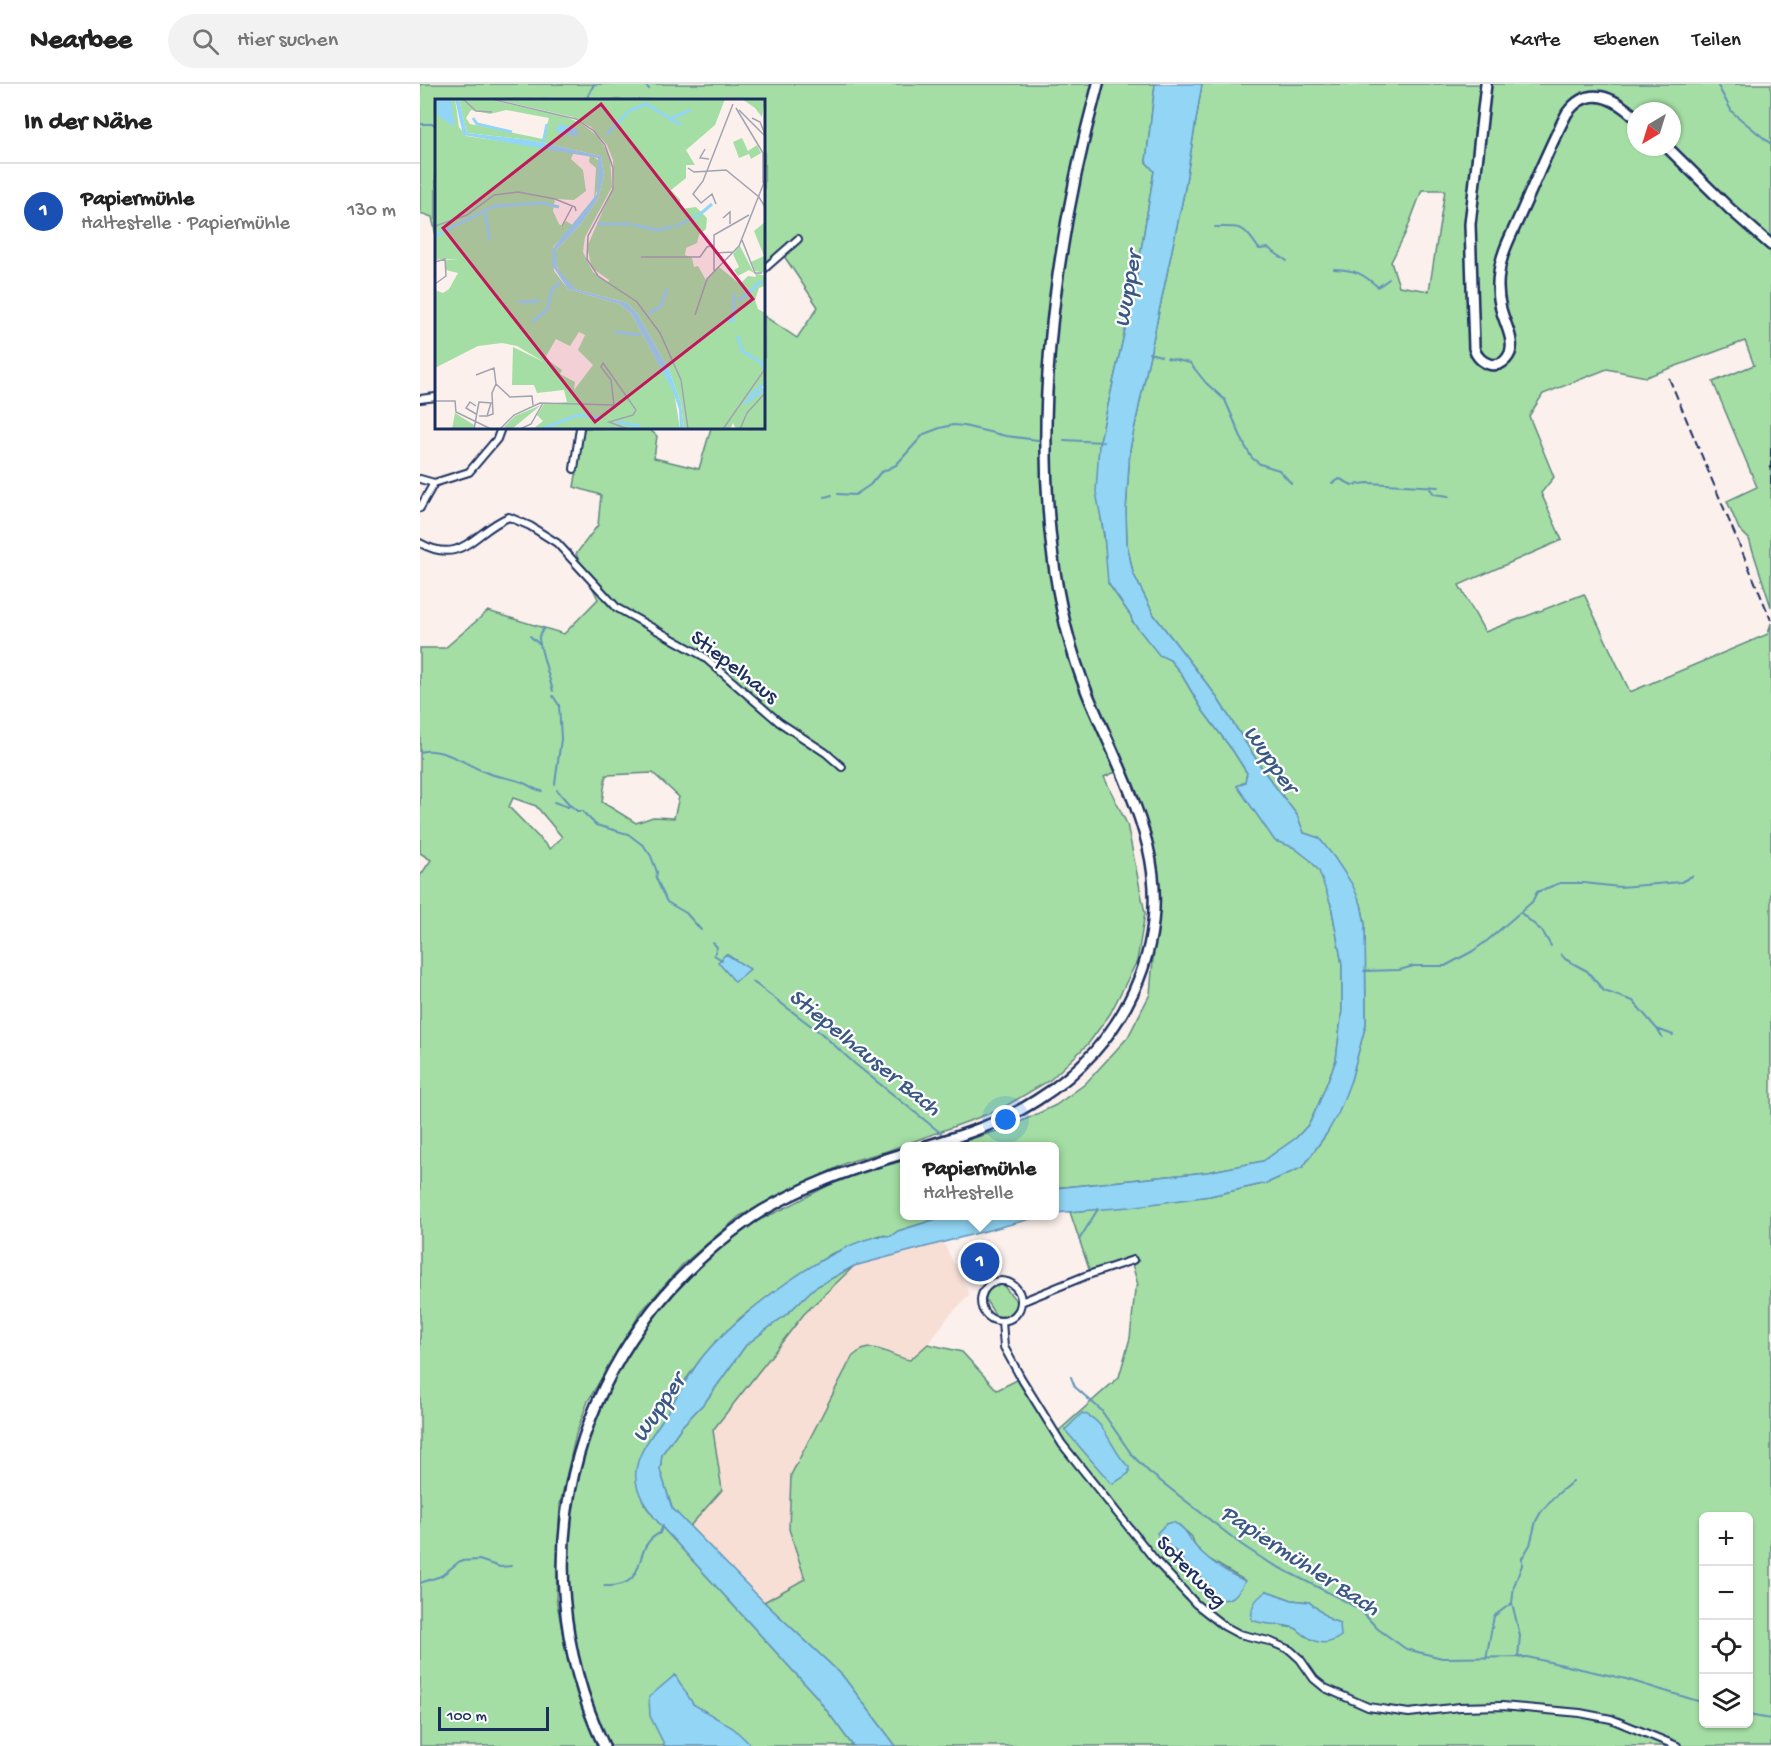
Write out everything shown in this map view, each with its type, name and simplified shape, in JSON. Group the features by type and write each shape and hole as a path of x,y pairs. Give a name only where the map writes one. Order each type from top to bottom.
{"main road":[{"path":"941,1142 1001,1119 1038,1100 1064,1081 1104,1042 1124,1013 1138,984 1148,951 1153,923 1153,882 1144,833 1084,683 1062,611 1052,550 1048,498 1048,397 1056,288 1073,180 1098,84"},
{"path":"1486,84 1470,238 1474,348 1479,359 1487,365 1503,362 1510,354 1511,348 1498,292 1502,258 1567,113 1581,98 1599,94 1614,100 1627,111"},
{"path":"1676,156 1738,217 1771,245"},
{"path":"604,1746 582,1692 572,1656 564,1604 562,1559 566,1512 573,1472 586,1428 608,1379 619,1358 653,1309 696,1264 729,1235 766,1209 810,1186 850,1170 900,1155"}],"street":[{"path":"765,268 798,239"},
{"path":"420,399 435,397"},
{"path":"420,479 434,483 470,472 497,439 501,429"},
{"path":"574,469 580,429"},
{"path":"420,508 434,483"},
{"name":"Stiepelhaus","path":"420,543 440,551 454,550 475,540 509,517 530,526 556,543 617,609 703,656 779,722 826,753 842,767"},
{"path":"1020,1302 1133,1260"},
{"path":"995,1282 1008,1283 1017,1290 1020,1302 1016,1314 1002,1321 990,1318 982,1308 982,1295 985,1289 995,1282"},
{"name":"Soterweg","path":"1002,1321 1004,1347 1020,1378 1062,1444 1155,1560 1212,1619 1239,1634 1269,1641 1290,1650 1300,1659 1314,1679 1325,1688 1368,1707 1409,1713 1460,1707 1502,1706 1593,1715 1611,1719 1677,1746"}],"shaded area":[{"path":"943,1242 970,1295 948,1317 928,1344 910,1360 882,1351 791,1474 789,1529 806,1579 764,1602 689,1527 722,1490 713,1430 804,1314 854,1266"}],"green space":[{"path":"420,84 1155,84 1146,162 1154,171 1136,281 1099,445 1097,489 1109,573 1108,583 1131,616 1132,621 1159,654 1170,660 1180,672 1203,711 1233,751 1247,773 1245,782 1237,786 1265,827 1284,843 1310,859 1320,871 1331,905 1342,964 1342,1010 1336,1060 1319,1103 1309,1124 1296,1138 1264,1161 1207,1172 1059,1188 1059,1142 962,1142 1009,1127 1056,1105 1085,1084 1128,1037 1150,994 1159,892 1154,858 1147,829 1125,768 1104,777 1127,824 1145,913 1137,961 1110,1014 1088,1044 1050,1080 999,1110 912,1142 900,1142 900,1146 887,1151 848,1162 740,1216 682,1265 641,1312 588,1401 576,1434 560,1504 556,1598 568,1663 598,1746 420,1746 420,876 431,860 420,853 420,648 445,648 488,611 564,634 598,599 576,554 598,525 601,495 574,487 584,429 649,429 657,436 654,458 699,469 711,429 765,429 765,317 797,338 818,307 780,250 765,263 765,99 435,99 435,230 432,217 420,213","holes":["653,773 679,797 674,818 653,817 636,823 602,802 606,775","513,798 536,806 562,837 550,849 509,807"]},
{"path":"1202,84 1771,84 1771,607 1749,539 1739,529 1727,501 1757,487 1713,382 1754,365 1745,341 1646,377 1607,369 1543,394 1529,416 1554,477 1541,493 1562,540 1459,585 1485,632 1584,594 1630,692 1768,634 1771,623 1771,1746 896,1746 842,1675 764,1602 805,1579 789,1529 791,1475 852,1357 867,1348 873,1348 910,1360 928,1344 962,1352 997,1390 1021,1378 1055,1434 1119,1377 1130,1338 1135,1290 1138,1285 1132,1264 1139,1261 1134,1257 1090,1272 1070,1212 1210,1196 1267,1183 1303,1167 1327,1133 1351,1080 1366,1024 1365,924 1361,904 1319,838 1304,833 1297,815 1265,773 1214,693 1154,615 1133,573 1127,544 1126,511 1130,449 1184,193","holes":["1422,190 1445,190 1429,291 1399,286 1391,262 1406,232","1082,1414 1100,1425 1120,1460 1128,1467 1066,1430","1179,1525 1192,1537 1195,1546 1207,1558 1244,1580 1216,1598 1201,1578 1171,1548","1267,1591 1292,1600 1309,1602 1331,1620 1340,1623 1307,1637 1296,1628 1282,1626"]},
{"path":"900,1161 900,1220 933,1220 898,1231 891,1236 880,1235 831,1254 740,1318 700,1360 646,1445 644,1504 662,1527 816,1696 853,1746 610,1746 591,1703 577,1657 570,1610 568,1562 571,1515 580,1468 594,1422 613,1379 639,1337 681,1286 720,1248 760,1220 856,1174"},
{"path":"854,1266 804,1314 713,1430 722,1490 689,1527 672,1508 660,1470 662,1454 682,1426 706,1401 746,1345 788,1313 814,1288"},
{"path":"1003,1285 1018,1303 1012,1312 1004,1316 996,1316 985,1299 989,1290"}],"water":[{"path":"1155,84 1202,84 1184,193 1130,449 1126,511 1127,544 1133,573 1154,615 1214,693 1265,773 1297,815 1304,833 1319,838 1352,884 1361,904 1365,924 1366,1024 1351,1080 1339,1112 1303,1167 1267,1183 1210,1196 1130,1207 1059,1213 1059,1188 1207,1172 1263,1161 1296,1138 1309,1124 1336,1060 1342,1010 1342,964 1331,905 1319,871 1310,860 1293,847 1275,841 1237,786 1245,782 1247,773 1233,751 1203,711 1180,672 1170,660 1159,655 1132,621 1131,616 1108,583 1104,534 1096,492 1099,445 1136,281 1154,171 1146,162"},
{"path":"726,954 750,969 735,982 718,962"},
{"path":"933,1220 1027,1220 854,1266 814,1288 788,1313 746,1345 706,1401 682,1426 662,1454 660,1470 672,1508 764,1602 842,1675 896,1746 853,1746 816,1696 657,1521 639,1493 636,1470 644,1448 686,1380 714,1343 760,1303 816,1263 844,1248 870,1239 891,1236 898,1231"},
{"path":"1082,1413 1097,1422 1129,1467 1129,1473 1113,1484 1065,1430"},
{"path":"1173,1522 1188,1534 1208,1558 1245,1581 1234,1597 1226,1600 1216,1598 1206,1582 1160,1538 1157,1533 1166,1524"},
{"path":"1267,1591 1292,1600 1309,1602 1331,1620 1340,1623 1341,1636 1332,1641 1320,1642 1295,1628 1252,1620 1254,1603"},
{"path":"675,1675 693,1704 733,1728 752,1746 665,1746 650,1716 649,1697"}],"waterway":[{"path":"586,99 594,84"},
{"path":"644,84 649,89"},
{"path":"1717,84 1732,112 1771,144"},
{"path":"420,124 435,124"},
{"path":"1215,227 1242,229 1259,249 1268,248 1287,261"},
{"path":"1334,269 1358,273 1378,287 1389,279"},
{"path":"1149,353 1161,356"},
{"path":"1167,358 1190,363 1206,383 1225,400 1252,458 1260,464 1279,470 1291,483"},
{"path":"838,494 855,495 870,485 880,473 896,465 924,434 940,428 953,425 964,426 1006,436 1038,440"},
{"path":"1064,440 1103,442"},
{"path":"1332,483 1340,479 1352,485 1368,483 1439,487"},
{"path":"1428,486 1434,494 1449,496"},
{"path":"825,497 832,495"},
{"path":"544,628 539,640 553,691"},
{"path":"530,636 539,644"},
{"path":"553,696 559,705 561,739 555,784"},
{"name":"Stiepelhauser Bach","path":"420,752 437,751 490,774 516,780 542,791"},
{"path":"557,790 569,804"},
{"name":"Stiepelhauser Bach","path":"554,802 568,807 570,805 577,811 582,811 596,825 628,834 644,846 651,856 657,872 656,878 667,902 686,913 701,930"},
{"path":"1364,971 1399,970 1414,966 1445,966 1488,940 1532,902 1537,892 1560,883 1620,887 1681,882 1692,876"},
{"path":"1521,913 1543,932 1551,946"},
{"name":"Stiepelhauser Bach","path":"713,943 717,947 714,955 722,960"},
{"path":"1561,954 1565,959 1587,971 1604,991 1633,1001 1657,1029 1673,1035"},
{"name":"Stiepelhauser Bach","path":"753,982 822,1034 855,1064 947,1138"},
{"path":"1657,1029 1662,1037"},
{"name":"Papiermühler Bach","path":"1079,1240 1098,1209"},
{"name":"Papiermühler Bach","path":"1071,1377 1075,1387 1101,1410 1132,1455 1149,1472 1242,1545 1266,1561 1361,1611 1378,1629 1406,1649 1442,1658 1527,1657 1626,1679 1699,1701"},
{"path":"1486,1659 1494,1616 1512,1603 1522,1558 1530,1545 1536,1521 1553,1498 1573,1481"},
{"path":"604,1586 619,1585 629,1581 639,1566 645,1547 660,1533 663,1525"},
{"path":"420,1583 441,1576 460,1561 479,1560 500,1567 511,1566"},
{"path":"1512,1603 1520,1636 1518,1657"},
{"name":"Papiermühler Bach","path":"1753,1716 1771,1719"}],"railway":[{"path":"1669,378 1771,620"},
{"path":"1771,448 1771,489"}],"place":[{"name":"Papiermühle","path":"980,1262"}],"water label":[{"name":"Wupper","path":"1126,289"},
{"name":"Wupper","path":"1272,758"},
{"name":"Wupper","path":"657,1407"}]}
